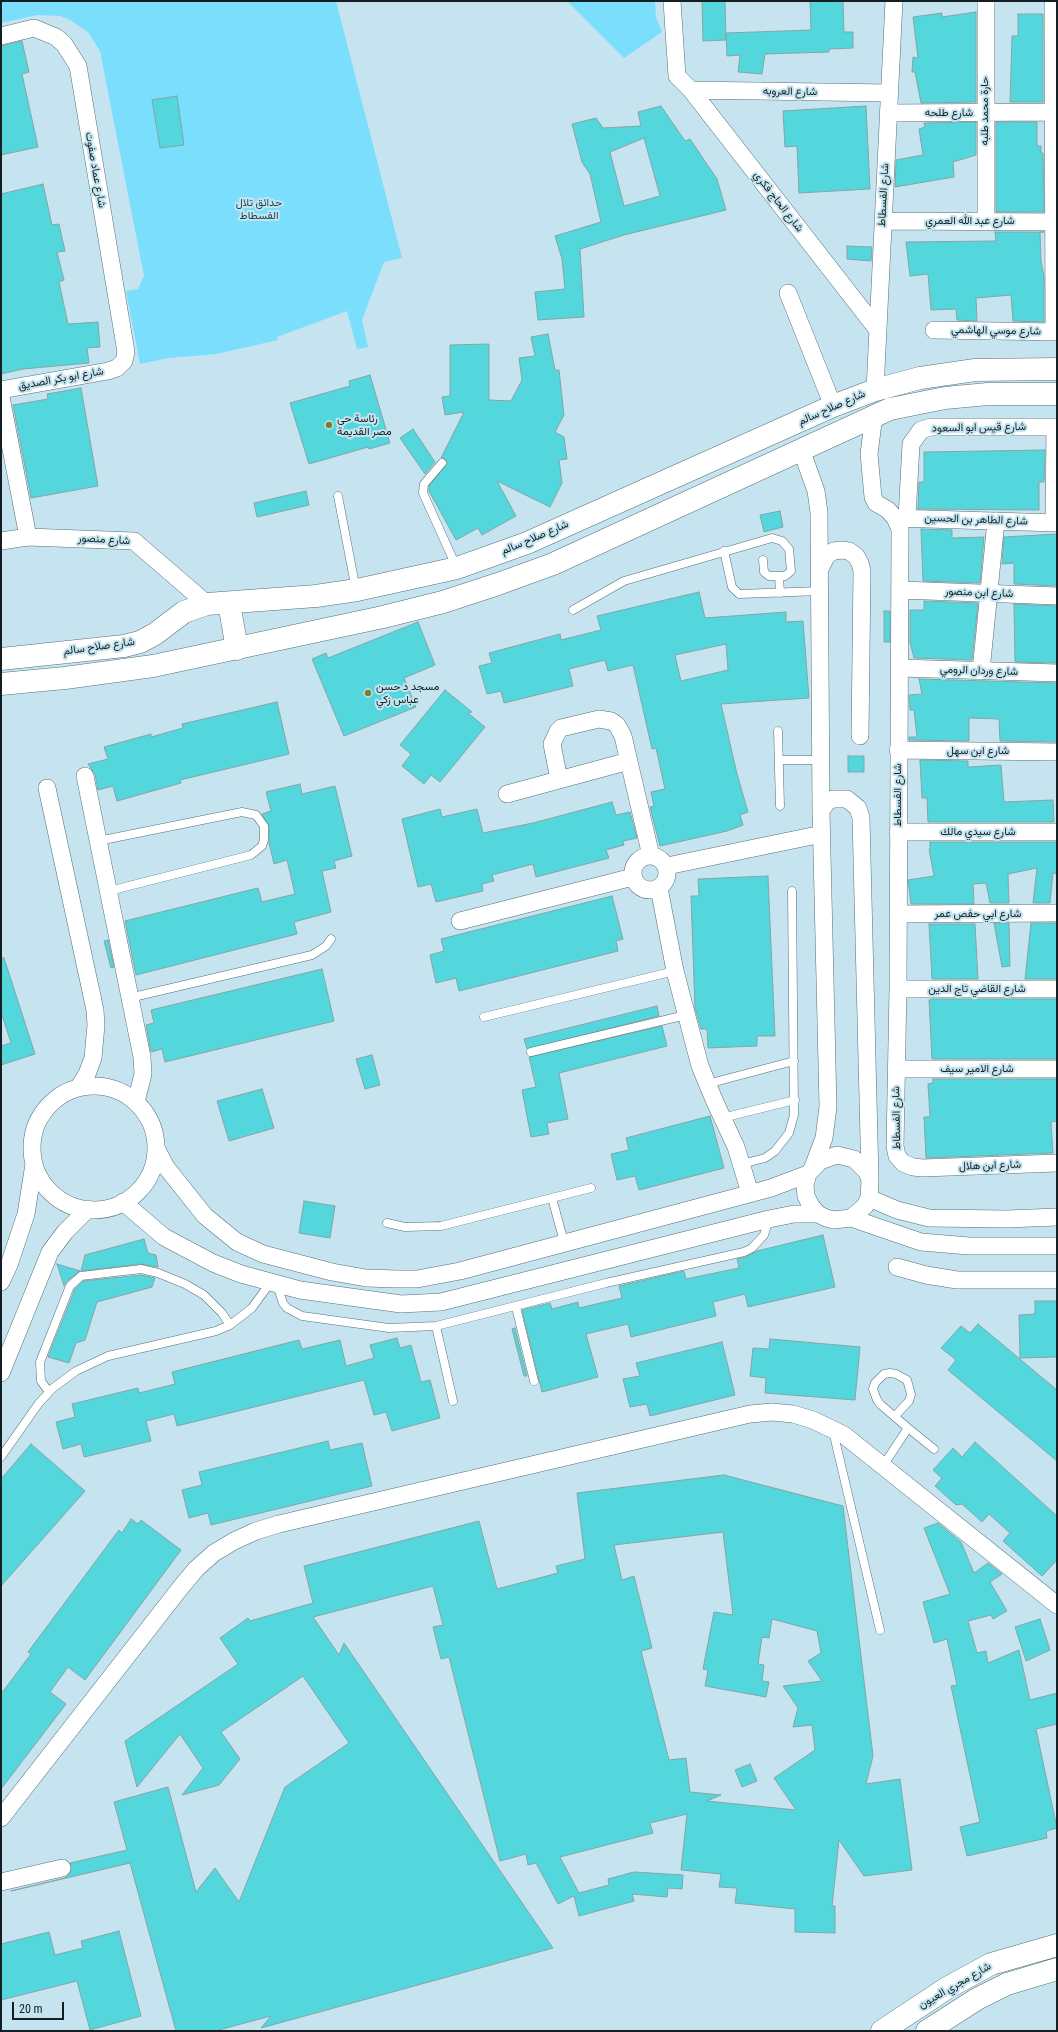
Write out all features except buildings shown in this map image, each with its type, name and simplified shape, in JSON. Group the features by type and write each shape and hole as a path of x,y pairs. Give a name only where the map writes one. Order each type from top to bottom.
{"main road":[{"name":"شارع صلاح سالم","path":"1,659 124,646 140,642 155,634 184,612 208,604 316,596 357,590 457,568 534,540 833,406 875,390 920,378 974,370 1057,369"},
{"path":"1,684 65,678 153,666 383,617 443,602 553,564 874,415 908,404 945,398 988,394 1057,394"},
{"path":"229,603 237,649"},
{"name":"شارع مجري العيون","path":"882,2031 947,1988 990,1964 1057,1945"},
{"name":"شارع مجري العيون","path":"927,2031 977,1999 1007,1984 1057,1969"}],"street":[{"name":"شارع الحاج فكري","path":"672,1 677,76 691,90 876,329"},
{"name":"شارع الفسطاط","path":"875,390 876,329 894,1"},
{"name":"حارة محمد طلبه","path":"986,1 986,222"},
{"path":"1053,1 1055,112 1055,332"},
{"name":"شارع عماد صفوت","path":"1,36 34,28 56,37 71,53 78,66 125,344"},
{"name":"شارع العروبه","path":"691,90 889,93"},
{"name":"شارع طلحه","path":"888,113 1055,112"},
{"name":"شارع عبد الله العمري","path":"883,221 1055,222"},
{"path":"788,293 833,406"},
{"name":"شارع موسي الهاشمي","path":"934,330 1055,332"},
{"name":"شارع ابو بكر الصديق","path":"1,390 117,368 124,361 126,352 125,344"},
{"path":"1,397 28,537"},
{"path":"874,415 869,454 873,496 876,503 901,518"},
{"name":"شارع قيس ابو السعود","path":"901,518 911,444 915,435 921,430 931,427 1056,427"},
{"path":"1055,523 1056,427"},
{"path":"801,449 818,502 820,569 822,760 821,811 828,1107 824,1138 805,1185 806,1196 811,1206 818,1214"},
{"name":"شارع الفسطاط","path":"901,518 898,750 898,989 895,1146 897,1156 904,1163 913,1167 923,1168"},
{"name":"شارع الطاهر بن الحسين","path":"901,518 1055,523"},
{"path":"981,671 996,521"},
{"name":"شارع منصور","path":"1,541 28,537 134,541 208,604"},
{"path":"820,569 827,555 834,551 842,550 849,551 856,556 862,571 860,736"},
{"name":"شارع ابن منصور","path":"901,590 1057,596"},
{"name":"شارع وردان الرومي","path":"900,668 1057,673"},
{"path":"559,780 552,744 555,735 561,728 599,719 611,721 621,730 651,856"},
{"name":"شارع ابن سهل","path":"898,750 1057,752"},
{"path":"507,794 629,762"},
{"path":"85,776 142,1057 143,1074 136,1102"},
{"path":"47,788 95,1010 96,1025 92,1058 87,1074 78,1087"},
{"path":"821,811 827,802 833,799 847,799 858,808 861,818 870,1180 869,1198 865,1206 851,1218"},
{"name":"شارع سيدي مالك","path":"898,832 1057,832"},
{"path":"666,866 822,834"},
{"path":"645,856 658,857 666,866 667,878 659,888 653,890 640,887 634,877 635,864 645,856"},
{"path":"460,921 634,877"},
{"path":"659,888 686,1015 707,1084 736,1147 750,1193"},
{"name":"شارع ابي حفص عمر","path":"898,914 1057,913"},
{"name":"شارع القاضي تاج الدين","path":"898,989 1057,989"},
{"name":"شارع الامير سيف","path":"896,1069 1057,1068"},
{"path":"1,1282 9,1265 26,1214 34,1164 32,1139 40,1116 56,1098 78,1087 103,1086 121,1092 136,1102 151,1123 156,1148 155,1161 147,1179 134,1194 123,1202 100,1209 76,1207 54,1195 45,1186 34,1164"},
{"path":"156,1148 166,1167 205,1216 236,1242 263,1254 332,1272 366,1278 417,1279 460,1271 778,1186 811,1170 828,1157 846,1156 861,1165 870,1180"},
{"name":"شارع ابن هلال","path":"923,1168 1057,1163"},
{"path":"869,1198 897,1210 929,1218 1007,1219 1057,1217"},
{"path":"123,1202 164,1237 188,1251 241,1274 274,1284 401,1304 441,1302 794,1214 818,1214 834,1220 851,1218 920,1242 968,1246 1057,1246"},
{"path":"1,1373 50,1252 65,1232 88,1209"},
{"path":"896,1267 926,1275 957,1280 1057,1280"},
{"path":"460,1271 465,1296"},
{"path":"1,1818 180,1587 196,1569 214,1553 234,1540 279,1524 750,1414 772,1412 793,1414 832,1428 883,1466 1057,1605"},
{"path":"1,1882 62,1868"}],"lane":[{"path":"442,463 424,484 423,493 457,568"},
{"path":"338,496 357,590"},
{"path":"573,610 624,581 772,538 778,538 786,544 789,549 791,568 788,575 779,576 766,574 763,570 763,560"},
{"path":"724,551 732,587 736,592 743,595 820,591"},
{"path":"779,576 780,593"},
{"path":"778,731 780,806"},
{"path":"779,760 822,760"},
{"path":"98,841 242,812 256,815 264,826 264,840 262,846 251,855 109,891"},
{"path":"742,1164 765,1158 783,1143 792,1124 795,1100 792,891"},
{"path":"129,998 312,955 326,946 331,939"},
{"path":"484,1017 676,971"},
{"path":"530,1052 686,1015"},
{"path":"707,1084 794,1061"},
{"path":"722,1118 795,1100"},
{"path":"387,1224 405,1227 441,1226 591,1188"},
{"path":"552,1198 564,1242"},
{"path":"2,1454 39,1403 49,1392 76,1371 108,1356 216,1331 230,1325 252,1308 274,1284 287,1308 302,1316 389,1328 436,1326 744,1252 759,1242 764,1235 769,1219"},
{"path":"49,1392 41,1381 40,1362 70,1286 81,1276 132,1270 154,1272 185,1284 204,1295 222,1313 230,1325"},
{"path":"516,1306 534,1380"},
{"path":"436,1326 453,1401"},
{"path":"895,1416 909,1401 911,1394 906,1380 896,1374 890,1373 879,1378 873,1389 877,1400 908,1428 934,1449"},
{"path":"832,1428 880,1630"},
{"path":"883,1466 908,1428"}],"green space":[{"name":"حدائق تلال الفسطاط","path":"1,1 336,1 402,258 384,262 362,320 368,347 357,349 347,311 277,337 278,340 216,354 169,358 140,364 126,291 138,289 144,276 100,51 88,32 70,20 60,16 37,15 1,23"},
{"path":"567,1 655,1 656,17 662,32 624,58"}],"place":[{"name":"رئاسة حى مصر القديمة","path":"329,425"},
{"name":"مسجد د حسن عباس زكي","path":"368,693"}]}
